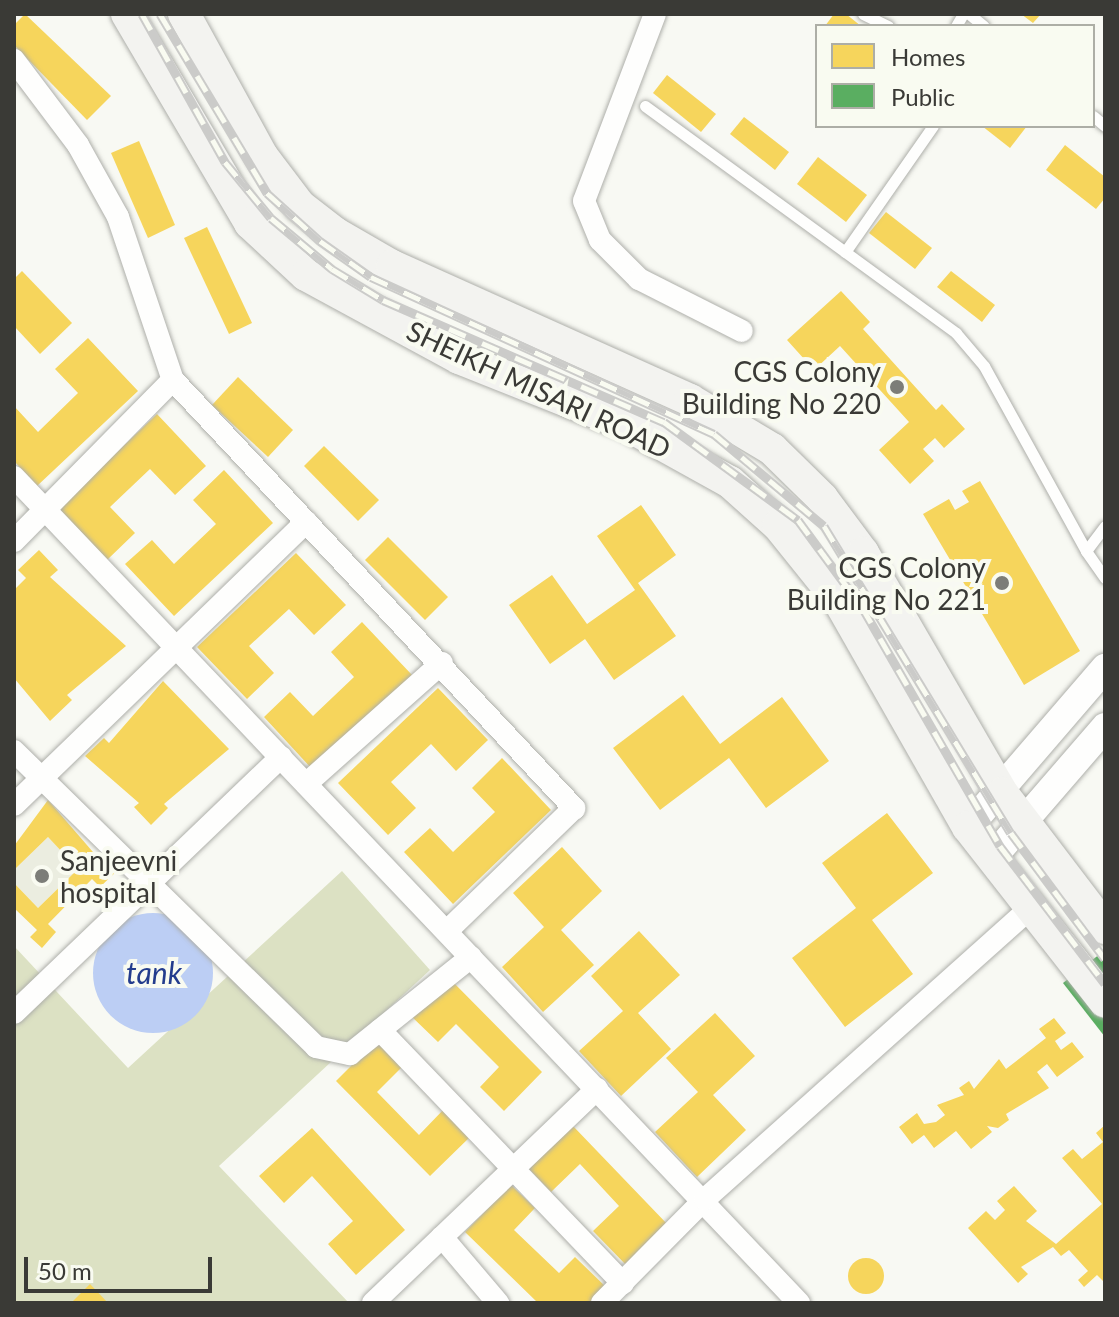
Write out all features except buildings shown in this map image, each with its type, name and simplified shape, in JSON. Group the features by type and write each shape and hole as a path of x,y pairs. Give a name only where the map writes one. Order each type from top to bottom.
{"main road":[{"name":"SHEIKH MISARI ROAD","path":"127,14 250,223 306,275 459,358 627,425 730,482 778,525 839,601 968,827 1105,1002"},
{"path":"184,14 262,156 300,206 335,233 392,266 690,400 772,449 863,553 1002,793 1105,928"}],"street":[{"path":"655,14 584,201 600,240 639,279 742,331"},
{"path":"14,60 78,145 118,217 173,380 442,663 574,808 447,931"},
{"path":"14,541 42,506 173,380"},
{"path":"14,477 705,1199 799,1303"},
{"path":"14,805 306,522"},
{"path":"306,784 442,663"},
{"path":"968,827 1002,793 1105,668"},
{"path":"992,858 1028,824 1105,727"},
{"path":"14,751 316,1047 350,1054 471,957"},
{"path":"14,1013 281,757"},
{"path":"602,1303 705,1199 1030,908"},
{"path":"380,1030 511,1171 623,1283"},
{"path":"373,1303 597,1089"},
{"path":"442,1237 498,1303"}],"lane":[{"path":"863,14 884,24"},
{"path":"645,106 956,333 984,366 1086,551 1105,578"},
{"path":"845,252 932,128"},
{"path":"1086,551 1105,526"}],"shaded area":[{"name":"Sanjeevni hospital","path":"48,837 78,869 38,908 14,883 14,870"}],"green space":[{"path":"342,871 430,970 219,1166 349,1303 14,1303 14,946 128,1068"}],"water":[{"name":"tank","path":"153,913 176,917 196,930 209,950 213,973 209,996 196,1016 176,1029 153,1033 130,1029 110,1016 97,996 93,973 97,950 110,930 130,917"}],"railway":[{"path":"142,14 225,162 271,218 332,269 383,300 664,422 798,520 862,607 1000,846 1105,984"},
{"path":"160,14 267,193 320,241 371,277 714,434 824,526 1011,833 1105,959"}],"place":[{"name":"CGS Colony Building No 220","path":"897,387"},
{"name":"CGS Colony Building No 221","path":"1002,583"},
{"name":"Sanjeevni hospital","path":"42,876"}]}
